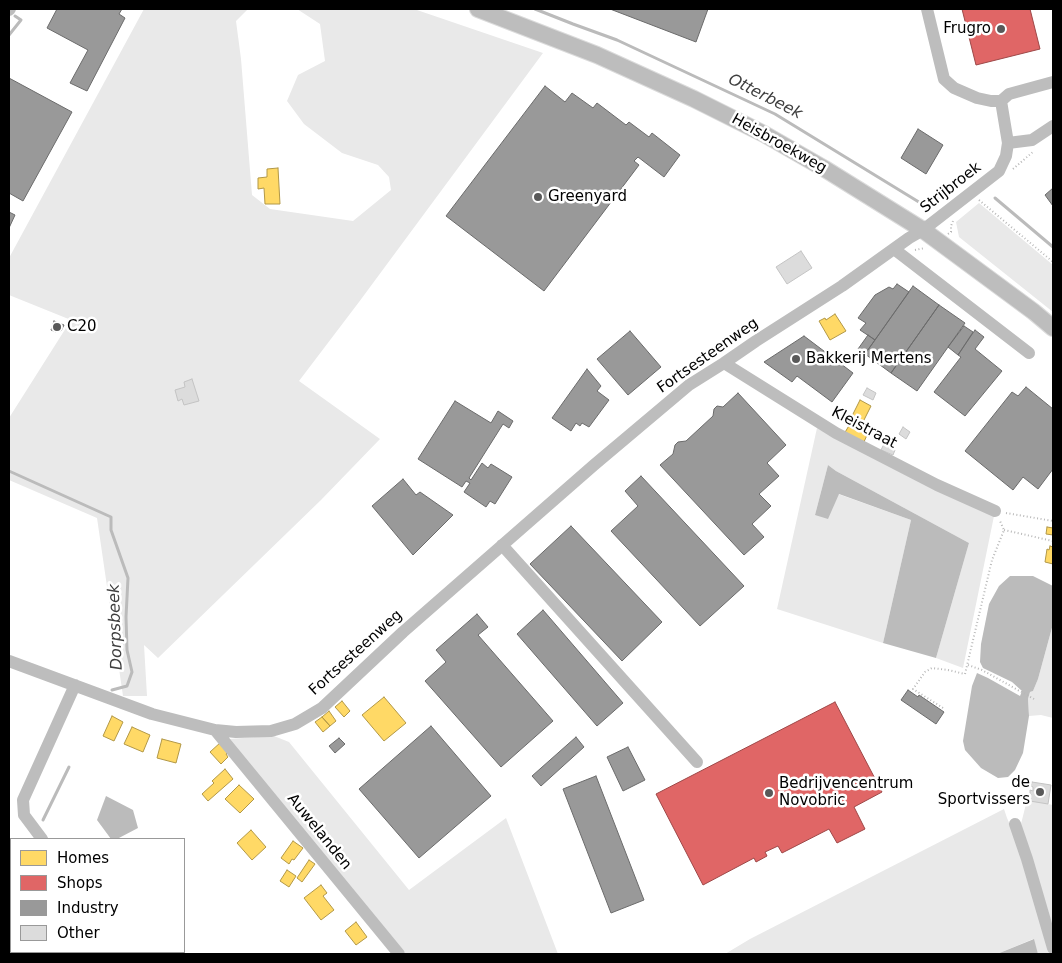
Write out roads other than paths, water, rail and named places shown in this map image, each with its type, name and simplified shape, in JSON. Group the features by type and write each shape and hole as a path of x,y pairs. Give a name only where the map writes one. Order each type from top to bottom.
{"main road":[{"name":"Heisbroekweg","path":"478,9 597,55 764,134 825,169 923,230 1053,328"}],"street":[{"path":"927,9 944,78 954,88 977,98 1001,101 1009,94 1053,82"},
{"name":"Strijbroek","path":"923,230 1000,171 1006,156 1008,143 1001,101"},
{"path":"1008,143 1032,140 1053,126"},
{"name":"Fortsesteenweg","path":"9,661 152,714 215,730 236,732 271,731 295,724 322,708 403,632 594,465 689,385 842,286 923,230"},
{"path":"894,249 1029,353"},
{"name":"Kleistraat","path":"724,363 836,433 937,485 995,511"},
{"path":"502,545 697,762"},
{"path":"41,838 24,815 23,800 75,685"},
{"name":"Auwelanden","path":"215,730 399,954"},
{"path":"1015,824 1053,948"}],"waterway":[{"name":"Otterbeek","path":"535,9 617,40 775,114 927,207 967,176"},
{"name":"Dorpsbeek","path":"9,35 21,20 15,16"},
{"name":"Otterbeek","path":"995,198 1053,247"},
{"name":"Dorpsbeek","path":"9,471 111,517 111,530 128,578 127,650 132,672 127,686 112,690"},
{"name":"Dorpsbeek","path":"43,820 69,767"},
{"name":"Dorpsbeek","path":"9,921 10,917"}],"place":[{"name":"Frugro","path":"1001,29"},
{"name":"Greenyard","path":"538,197"},
{"name":"C20","path":"57,327"},
{"name":"Bakkerij Mertens","path":"796,359"},
{"name":"de Sportvissers","path":"1040,792"},
{"name":"Bedrijvencentrum Novobric","path":"769,793"}]}
